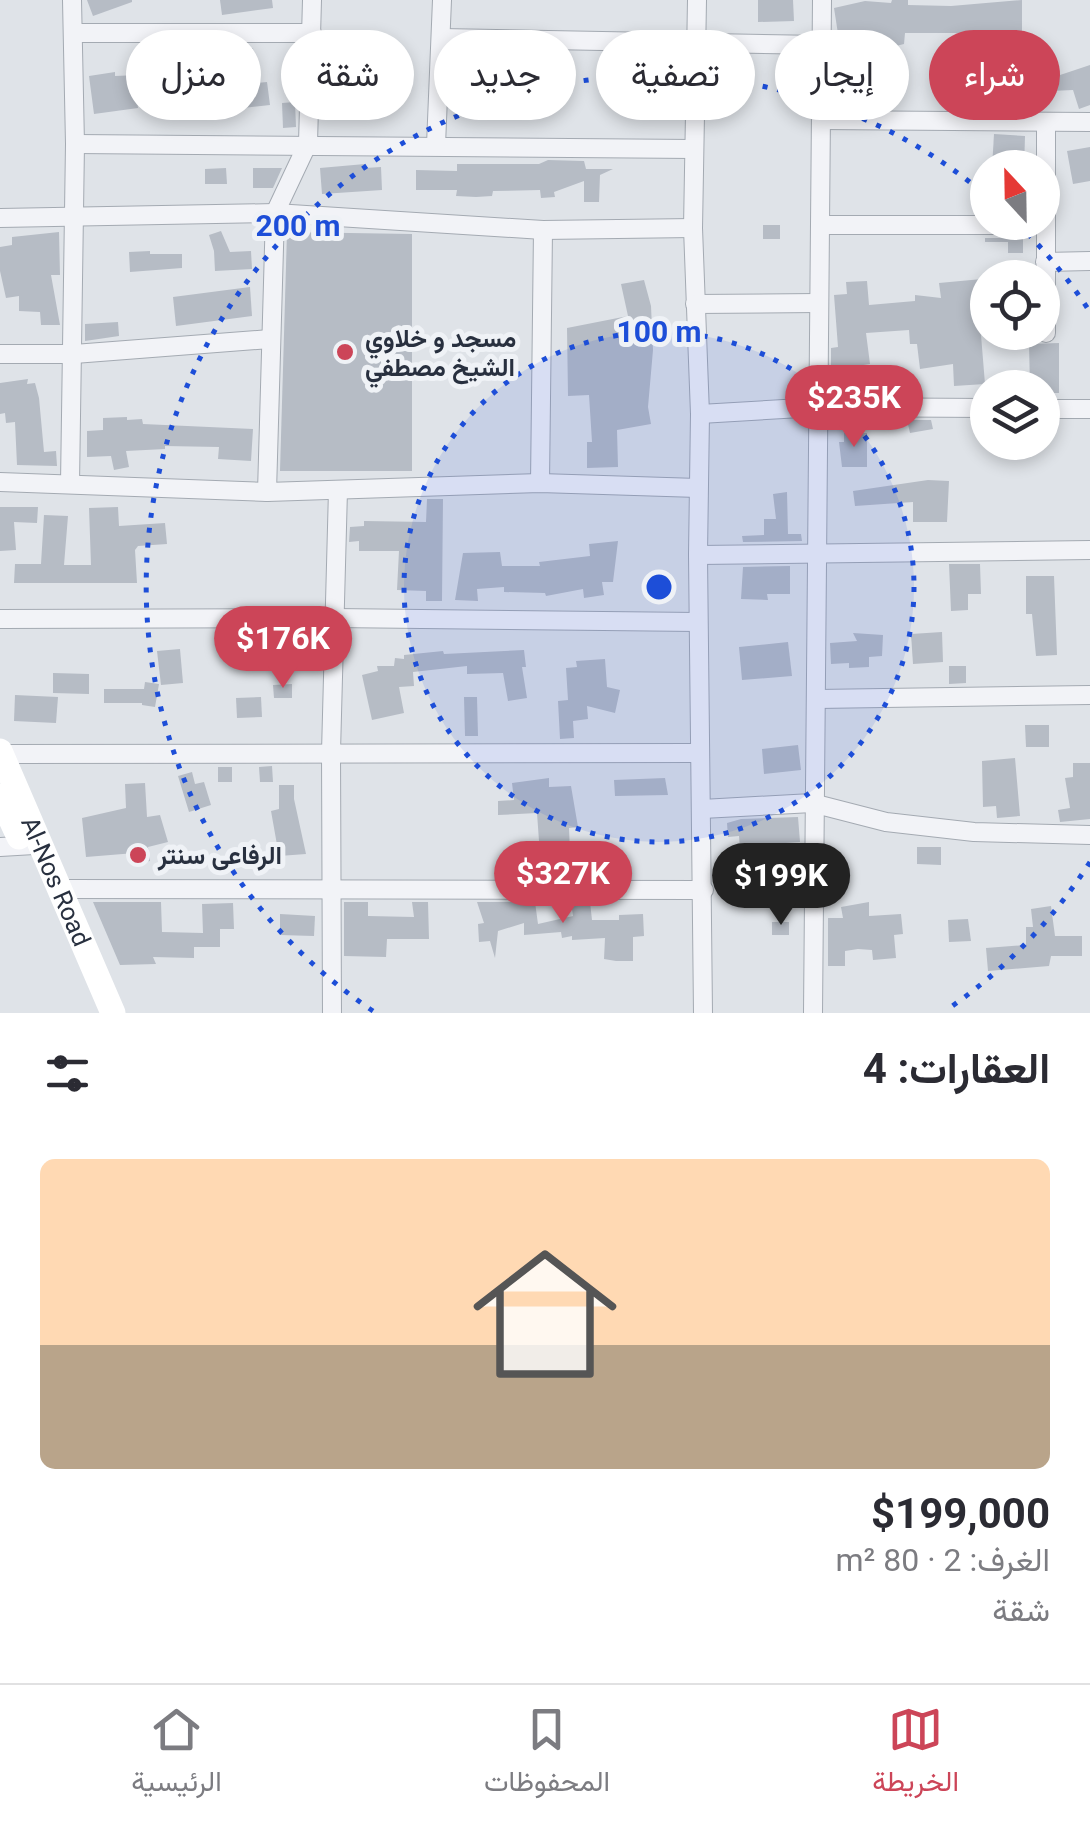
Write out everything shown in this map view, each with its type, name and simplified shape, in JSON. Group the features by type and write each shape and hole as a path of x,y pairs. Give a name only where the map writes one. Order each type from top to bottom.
{"main road":[{"name":"Al-Nos Road","path":"1,752 21,846 59,889 114,1013"},
{"name":"Al-Nos Road","path":"0,796 94,1013"}],"street":[{"path":"70,484 75,219 72,0"},
{"path":"312,0 312,30"},
{"path":"441,30 442,0"},
{"path":"696,30 697,0"},
{"path":"821,30 822,0"},
{"path":"74,33 281,34"},
{"path":"266,492 275,213 308,144 309,120"},
{"path":"436,145 437,120"},
{"path":"695,120 704,1013"},
{"path":"812,1013 821,120 1090,122"},
{"path":"1046,122 1046,150"},
{"path":"75,144 694,149"},
{"path":"0,218 275,213 543,230 693,228"},
{"path":"822,225 970,225"},
{"path":"540,483 543,230"},
{"path":"1060,262 1090,261"},
{"path":"695,304 818,303"},
{"path":"0,354 74,354 270,339"},
{"path":"700,414 818,407 970,408"},
{"path":"1060,409 1090,409"},
{"path":"0,482 266,492 540,483 698,488"},
{"path":"332,1013 331,752 338,490"},
{"path":"698,556 1090,550"},
{"path":"0,620 698,622"},
{"path":"817,698 1090,695"},
{"path":"1,752 700,754"},
{"path":"702,809 812,804 886,822 974,832 1090,834"},
{"path":"59,889 704,890"}],"building":[{"path":"87,0 132,0 132,2 93,16"},
{"path":"220,0 272,0 273,8 222,15"},
{"path":"758,0 793,0 794,21 758,22"},
{"path":"908,0 908,5 951,6 1022,0 1022,30 837,30 834,8 865,1"},
{"path":"1090,65 1090,105 1079,109 1073,90 1060,91 1060,75"},
{"path":"115,72 115,76 126,76 126,110 94,114 89,76"},
{"path":"267,82 270,105 261,106 261,83"},
{"path":"283,120 296,120 296,127 283,128"},
{"path":"994,134 1025,136 1025,150 993,150"},
{"path":"1090,147 1090,181 1073,184 1067,151"},
{"path":"548,160 584,161 586,169 613,169 600,175 599,202 584,202 584,181 554,192 555,197 541,198 540,190 493,191 492,196 476,197 456,196 457,190 416,190 416,170 457,171 457,164 539,164"},
{"path":"365,164 365,168 381,167 382,190 322,194 320,168"},
{"path":"226,168 227,184 205,184 205,169"},
{"path":"253,168 282,168 273,188 253,188"},
{"path":"763,225 780,225 780,239 763,239"},
{"path":"221,231 230,252 251,251 252,269 215,271 209,235"},
{"path":"59,232 60,275 51,275 60,325 41,325 40,312 19,311 19,296 6,298 0,247 12,245 12,237"},
{"name":"مسجد و خلاوي الشيخ مصطفي","path":"287,232 412,234 412,471 280,471"},
{"path":"1023,240 1023,253 1008,253 1008,242 985,242"},
{"path":"129,252 182,254 182,268 130,272"},
{"path":"644,280 651,306 651,424 617,430 618,467 587,468 587,442 592,442 589,395 568,396 567,328 628,316 621,284"},
{"path":"970,280 970,350 982,350 984,370 970,370 970,385 954,386 953,364 920,369 917,344 910,344 909,330 866,333 870,364 831,370 831,348 838,347 834,295 847,294 846,282 867,281 869,305 915,301 915,295 941,298 939,283"},
{"path":"250,287 252,316 176,326 173,297"},
{"path":"118,322 119,336 85,341 85,324"},
{"path":"1029,350 1059,350 1059,370 1030,370"},
{"path":"28,379 27,384 35,383 39,398 44,452 56,451 57,466 17,465 15,422 6,423 5,413 0,414 0,383"},
{"path":"103,418 142,419 143,424 253,429 251,461 218,459 219,447 165,446 126,451 129,467 114,470 111,456 87,457 87,431 103,430"},
{"path":"907,420 931,420 933,429 910,433"},
{"path":"844,433 867,433 867,467 842,467 839,442 844,442"},
{"path":"928,480 949,481 947,522 913,522 913,502 855,506 853,491"},
{"path":"787,492 788,534 801,534 802,541 743,542 742,536 764,535 764,519 776,519 773,494"},
{"path":"427,499 443,499 442,601 426,601 426,591 397,590 399,551 359,551 359,541 349,542 350,527 364,526 364,521 426,522"},
{"path":"0,507 38,507 37,523 14,522 16,550 0,551"},
{"path":"118,507 119,526 165,523 167,544 138,546 135,550 137,583 14,583 15,564 41,564 44,515 68,516 64,565 91,565 89,508"},
{"path":"618,541 613,582 602,582 604,595 584,598 583,589 546,596 504,592 504,587 477,589 478,601 455,600 463,553 500,552 502,566 540,566 539,562 590,556 589,544"},
{"path":"949,564 980,564 981,594 968,594 968,610 951,611"},
{"path":"790,566 790,594 767,594 768,600 741,599 743,567"},
{"path":"1026,576 1054,576 1057,655 1036,656 1032,614 1026,614"},
{"path":"942,632 943,662 913,664 911,634"},
{"path":"853,633 883,635 882,656 869,657 869,667 831,664 830,643 857,641"},
{"path":"788,642 792,676 742,680 739,647"},
{"path":"180,649 183,683 161,685 157,651"},
{"path":"524,650 526,667 522,667 527,698 508,701 503,673 467,674 467,666 413,672 414,686 399,687 404,713 372,720 362,675 378,671 377,666 394,666 395,658 404,659 404,655"},
{"path":"605,659 607,687 620,690 615,713 587,706 588,719 573,721 574,738 560,739 558,701 568,700 566,668 577,667 576,661"},
{"path":"949,666 966,666 966,683 949,684"},
{"path":"53,673 89,674 89,694 53,693"},
{"path":"145,682 159,684 155,707 104,703 104,689 144,689"},
{"path":"292,684 292,698 274,698 273,685"},
{"path":"15,695 58,697 56,723 14,721"},
{"path":"261,697 262,717 237,718 236,698"},
{"path":"464,697 477,697 478,736 465,736"},
{"path":"1025,725 1049,725 1049,747 1026,747"},
{"path":"798,745 801,770 764,774 762,749"},
{"path":"1015,758 1020,816 997,818 996,806 983,807 982,761"},
{"path":"1073,763 1090,763 1090,819 1060,822 1058,810 1070,808 1065,778 1073,777"},
{"path":"272,766 273,782 260,782 259,767"},
{"path":"218,767 232,767 232,782 218,782"},
{"path":"192,772 195,784 204,782 211,805 189,812 178,776"},
{"path":"549,778 549,787 571,786 578,827 569,828 570,853 540,855 537,813 498,815 498,801 514,800 512,783"},
{"path":"665,778 668,795 615,796 614,780"},
{"path":"145,783 147,817 160,815 168,842 148,847 150,861 136,863 135,853 86,857 82,818 126,808 125,784"},
{"path":"279,785 294,785 306,854 279,856 271,811 279,809"},
{"path":"798,817 800,842 786,843 785,871 749,867 751,848 740,849 739,836 728,837 727,823 741,819"},
{"path":"917,847 941,847 941,865 917,864"},
{"path":"93,902 161,902 162,932 203,933 202,904 233,903 234,929 220,929 220,947 194,947 194,958 153,957 156,964 120,965"},
{"path":"344,902 368,902 368,916 414,917 412,902 428,902 429,939 387,939 386,957 344,956"},
{"path":"477,902 535,902 538,924 573,916 571,902 590,902 592,920 619,920 619,915 643,914 644,936 633,937 633,961 616,961 604,959 605,938 572,940 572,936 562,938 561,932 524,935 524,923 498,931 495,958 490,941 479,942 478,924 484,923"},
{"path":"869,902 869,916 901,914 903,934 894,935 896,958 873,960 872,950 858,949 845,951 845,966 828,966 828,918 843,918 841,907"},
{"path":"1051,906 1055,936 1082,936 1082,956 1051,956 1049,966 988,971 986,948 1026,945 1026,927 1033,927 1031,909"},
{"path":"280,914 315,916 314,936 280,935"},
{"path":"968,919 971,941 949,942 948,920"},
{"path":"772,922 789,922 789,935 772,935"}],"place":[{"name":"مسجد و خلاوي الشيخ مصطفي","path":"345,352"},
{"name":"الرفاعى سنتر","path":"138,855"}]}
